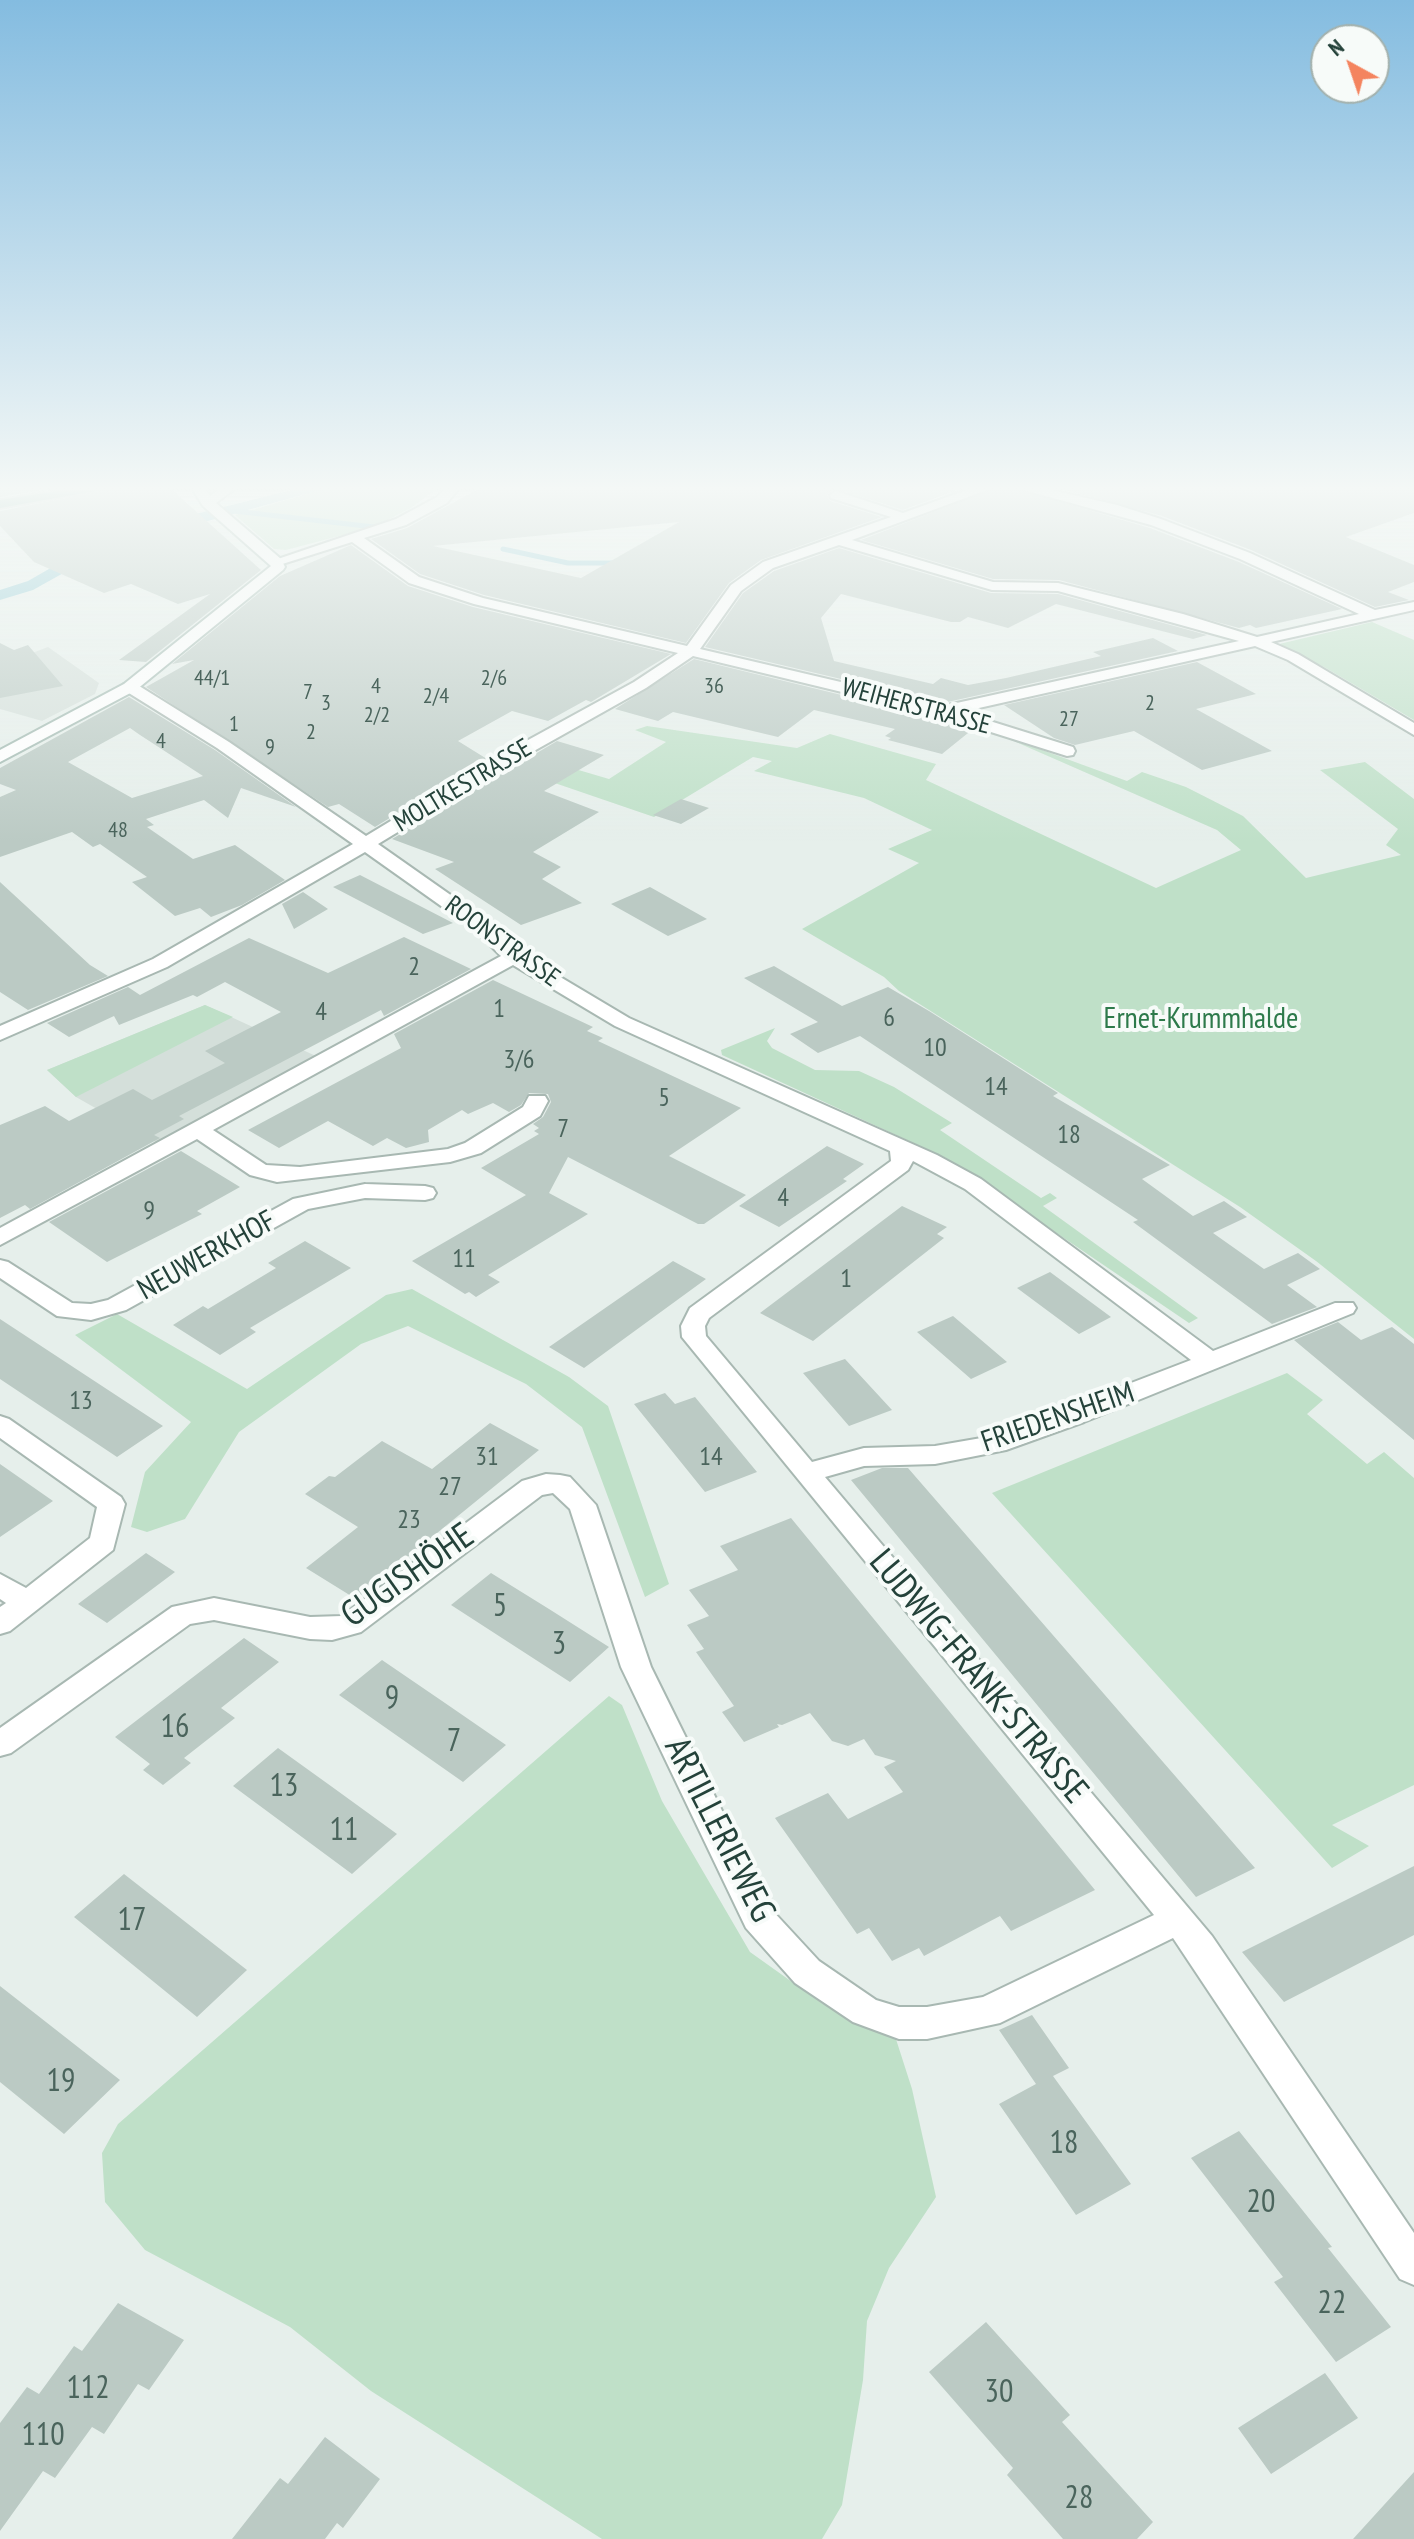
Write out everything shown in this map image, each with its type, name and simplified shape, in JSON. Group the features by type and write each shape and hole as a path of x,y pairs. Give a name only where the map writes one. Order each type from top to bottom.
{"street":[{"path":"0,757 130,687 232,605"},
{"name":"WEIHERSTRASSE","path":"499,605 942,711 1067,751"},
{"name":"MOLTKESTRASSE","path":"0,1034 160,963 494,766 640,685 692,650 724,605"},
{"path":"1132,605 1253,640 1293,657 1414,730"},
{"path":"1353,605 1374,615"},
{"path":"942,711 1414,606"},
{"name":"ROONSTRASSE","path":"130,687 223,745 366,844 482,926 513,957 622,1022 901,1149"},
{"path":"0,1238 513,957"},
{"name":"NEUWERKHOF","path":"199,1131 258,1170 277,1175 300,1174 450,1155 473,1148 532,1111 537,1101"},
{"path":"901,1149 973,1184 1210,1362"},
{"name":"LUDWIG-FRANK-STRASSE","path":"901,1149 904,1158 900,1165 699,1314 693,1326 694,1337 1178,1919 1209,1959 1414,2266"},
{"name":"NEUWERKHOF","path":"0,1267 66,1311 91,1312 117,1305 301,1204 365,1191 425,1193"},
{"name":"FRIEDENSHEIM","path":"808,1472 864,1457 935,1455 997,1444 1344,1308"},
{"path":"0,1425 111,1504 103,1543 0,1623"},
{"name":"GUGISHÖHE","path":"0,1744 182,1615 214,1609 310,1628 332,1629 351,1624 532,1488 546,1483 560,1484"},
{"name":"ARTILLERIEWEG","path":"560,1484 582,1505 636,1667 758,1918 807,1972 865,2011 899,2023 927,2023 988,2012 1178,1919"},
{"path":"0,1584 26,1603"}],"shaded area":[{"path":"48,647 99,683 95,694 42,721 0,709 0,665"},
{"path":"205,1005 318,1057 157,1143 76,1097 47,1070"}],"green space":[{"path":"1372,622 1414,640 1414,720 1324,667 1275,645"},
{"name":"Ernet-Krummhalde","path":"647,726 797,748 830,734 936,764 926,780 1156,888 1241,850 1217,830 993,732 1127,781 1142,772 1186,787 1243,816 1306,878 1401,855 1386,845 1398,829 1320,770 1365,762 1414,799 1414,1339 1316,1261 1240,1207 899,991 884,977 802,929 919,863 888,849 932,830 864,798 754,771 772,761 753,757 654,817 543,779 565,766 609,779 666,742 635,730"},
{"path":"205,1005 233,1017 76,1097 47,1070"},
{"path":"775,1028 767,1041 772,1048 815,1070 859,1071 894,1087 952,1123 940,1130 1041,1198 1050,1193 1057,1198 1043,1206 1198,1318 1189,1323 946,1158 722,1055 721,1050"},
{"path":"412,1289 569,1377 608,1406 669,1584 645,1597 582,1427 526,1384 408,1326 361,1344 239,1432 185,1519 147,1532 131,1527 145,1472 191,1422 75,1335 117,1314 247,1389 386,1295"},
{"path":"1287,1373 1323,1400 1307,1414 1367,1464 1384,1452 1414,1478 1414,1785 1332,1825 1369,1846 1332,1868 992,1493"},
{"path":"609,1696 622,1705 662,1801 750,1952 823,2004 894,2033 912,2089 936,2197 889,2268 867,2321 863,2380 842,2505 822,2539 602,2539 371,2391 290,2327 145,2250 105,2202 102,2153 118,2124"}],"building":[{"path":"194,605 217,605 146,662 119,660"},
{"path":"244,605 468,605 671,654 591,702 586,700 548,721 512,711 458,741 487,759 375,827 339,804 328,807 146,687 194,660 172,664"},
{"path":"528,605 713,605 686,643"},
{"path":"734,605 831,605 821,618 834,661 933,684 941,678 968,685 1006,678 1101,656 1093,652 1153,638 1178,651 943,703 705,647"},
{"path":"886,605 1053,605 1008,628 968,617 960,622"},
{"path":"1062,605 1100,605 1207,635 1193,639"},
{"path":"1155,605 1334,605 1342,609 1256,628 1250,625 1239,628"},
{"path":"0,643 14,650 28,645 63,686 0,698"},
{"path":"694,659 973,729 942,754 888,740 891,738 885,736 895,729 814,710 778,737 673,712 658,721 615,709"},
{"path":"1197,662 1256,694 1196,709 1272,751 1202,770 1134,731 1075,745 1054,738 1004,705"},
{"path":"129,697 215,750 296,807 241,788 228,818 204,800 146,819 154,825 147,827 193,859 235,845 285,880 242,905 211,917 200,908 175,916 132,882 147,877 100,844 93,847 72,832 0,857 0,797 16,790 0,784 0,768","holes":["130,728 203,776 132,798 68,762"]},
{"path":"557,741 604,755 544,791 599,812 533,852 561,867 542,879 582,903 521,925 435,869 454,862 392,839"},
{"path":"681,799 709,808 681,824 653,815"},
{"path":"360,875 453,923 423,934 333,887"},
{"path":"0,882 90,965 108,976 28,1010 0,992"},
{"path":"650,887 707,919 668,936 611,904"},
{"path":"303,892 328,909 294,929 282,904"},
{"path":"404,937 471,969 384,1016 381,1010 179,1116 184,1119 154,1135 160,1138 30,1209 25,1205 0,1218 0,1125 45,1106 69,1121 133,1089 152,1100 225,1063 205,1051 281,1012 225,982 197,997 193,995 119,1025 114,1016 69,1037 47,1023 128,987 140,995 249,938 328,973"},
{"path":"774,966 842,1006 888,987 929,1011 1058,1093 1053,1096 1170,1165 1142,1179 1193,1216 1224,1201 1247,1217 1213,1233 1264,1269 1298,1253 1320,1269 1287,1285 1317,1307 1272,1324 1133,1222 1138,1220 860,1036 818,1053 790,1034 818,1022 744,978"},
{"path":"493,980 593,1027 587,1031 603,1038 598,1041 741,1108 669,1156 746,1195 704,1224 698,1224 568,1157 549,1193 588,1214 488,1275 500,1282 476,1297 469,1292 465,1294 412,1261 526,1195 481,1168 539,1134 534,1131 539,1128 533,1124 543,1117 551,1102 548,1094 529,1093 521,1105 509,1112 493,1103 468,1114 462,1110 428,1130 429,1142 406,1148 387,1138 373,1146 328,1121 279,1148 248,1130 401,1048 394,1034"},
{"path":"827,1146 864,1164 843,1179 847,1181 779,1227 739,1206"},
{"path":"181,1151 240,1187 197,1211 202,1214 107,1262 49,1222"},
{"path":"902,1206 947,1227 937,1234 944,1238 813,1341 760,1313"},
{"path":"305,1241 351,1268 250,1328 256,1332 220,1355 173,1325 203,1306 208,1309 276,1268 268,1263"},
{"path":"673,1261 706,1279 584,1368 549,1347"},
{"path":"1050,1272 1111,1317 1079,1334 1017,1288"},
{"path":"953,1316 1007,1362 971,1379 917,1332"},
{"path":"0,1319 163,1426 117,1457 0,1379"},
{"path":"1338,1322 1361,1340 1392,1327 1414,1344 1414,1440 1294,1340"},
{"path":"845,1359 892,1410 849,1426 803,1373"},
{"path":"665,1393 675,1404 695,1397 757,1472 705,1492 634,1404"},
{"path":"490,1423 539,1450 356,1599 306,1568 358,1527 305,1494 329,1476 335,1477 382,1441 432,1469"},
{"path":"0,1464 53,1501 0,1537"},
{"path":"882,1468 908,1468 1255,1868 1196,1897 851,1480"},
{"path":"791,1518 1095,1890 1011,1931 1000,1916 924,1956 919,1948 892,1961 869,1928 857,1934 775,1818 828,1793 848,1819 903,1792 884,1767 896,1761 875,1755 864,1739 848,1746 832,1741 810,1713 782,1725 777,1724 779,1727 744,1742 722,1712 734,1706 696,1652 704,1649 687,1625 709,1616 689,1590 738,1570 720,1546"},
{"path":"146,1553 175,1572 107,1623 78,1604"},
{"path":"491,1573 609,1647 570,1682 451,1605"},
{"path":"244,1638 279,1662 221,1708 235,1718 184,1758 191,1763 163,1785 143,1770 150,1764 115,1737"},
{"path":"382,1660 506,1745 463,1782 339,1695"},
{"path":"278,1748 397,1834 352,1874 233,1786"},
{"path":"1414,1866 1414,1935 1284,2002 1242,1952"},
{"path":"124,1874 247,1970 197,2017 74,1917"},
{"path":"0,1986 120,2080 64,2134 0,2082"},
{"path":"1032,2015 1069,2068 1053,2076 1131,2184 1076,2215 999,2104 1036,2084 999,2030"},
{"path":"1239,2131 1332,2247 1328,2248 1391,2327 1336,2362 1274,2282 1283,2277 1191,2158"},
{"path":"118,2303 184,2340 149,2390 138,2384 104,2434 92,2427 55,2478 43,2471 0,2531 0,2423 27,2387 39,2394 74,2346 82,2351"},
{"path":"986,2322 1070,2415 1062,2422 1153,2522 1137,2539 1063,2539 1007,2475 1013,2468 929,2372"},
{"path":"1325,2373 1358,2418 1271,2474 1238,2428"},
{"path":"325,2437 380,2479 343,2528 337,2523 325,2539 232,2539 280,2478 288,2484"},
{"path":"1414,2472 1414,2539 1353,2539"}]}
